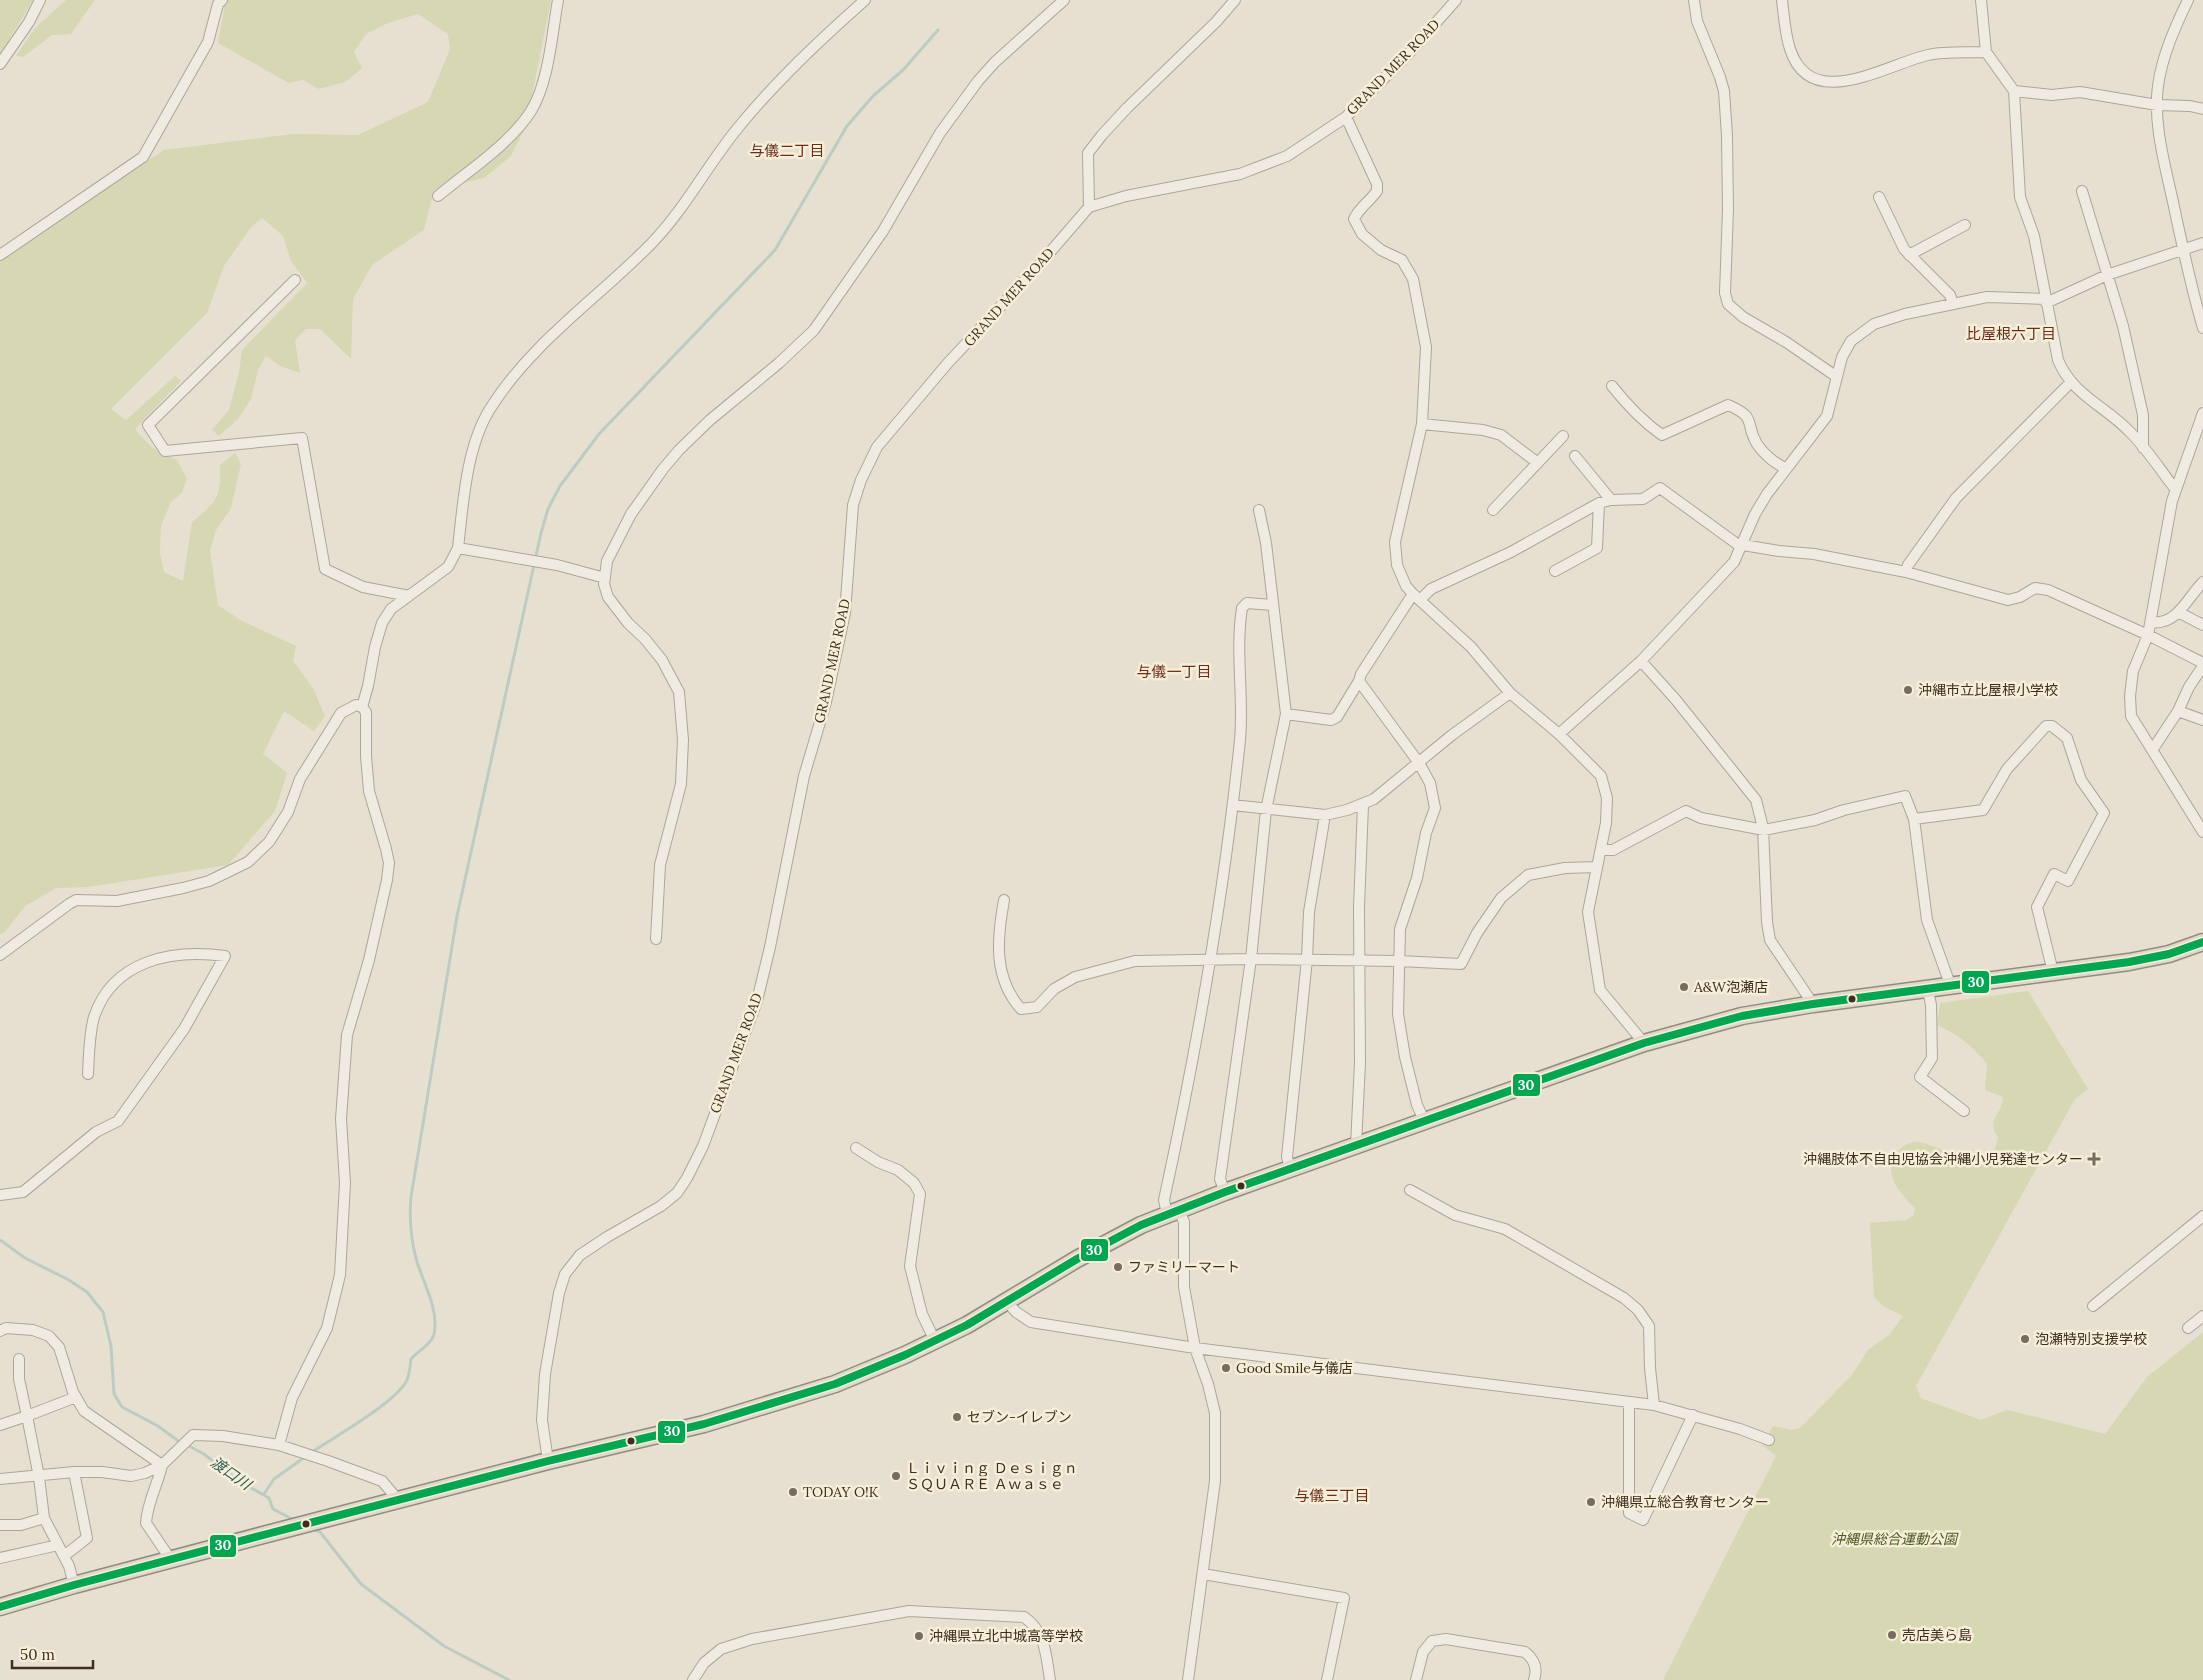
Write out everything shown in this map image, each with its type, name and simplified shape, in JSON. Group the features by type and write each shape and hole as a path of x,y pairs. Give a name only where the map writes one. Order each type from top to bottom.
{"highway":[{"path":"0,1607 74,1585 548,1461 704,1424 793,1398 854,1377 935,1341 967,1325 1109,1240 1173,1212 1644,1043 1742,1016 1813,1004 2150,959 2203,942"}],"street":[{"path":"0,64 29,22 40,0"},
{"path":"0,255 143,156 208,42 218,4 222,0"},
{"path":"438,196 516,132 532,110 543,78 558,0"},
{"path":"362,707 382,623 391,609 448,567 458,548 467,478 478,434 489,410 518,371 556,331 652,244 737,129 775,87 865,0"},
{"path":"656,939 660,865 681,784 683,740 679,692 662,660 644,638 628,623 608,597 605,578 607,561 631,514 663,469 710,420 779,363 814,330 883,231 940,133 978,80 1064,0"},
{"path":"1089,207 1088,153 1127,108 1216,22 1236,0"},
{"name":"GRAND MER ROAD","path":"548,1461 542,1420 545,1374 559,1293 565,1274 580,1255 661,1206 677,1193 703,1146 757,1001 770,947 804,776 826,702 843,622 853,505 861,480 877,447 907,410 1089,207 1126,196 1240,174 1287,156 1346,117 1410,52 1456,0"},
{"path":"1694,0 1697,21 1724,91 1727,135 1728,209 1725,293 1728,304 1743,317 1786,342 1837,377"},
{"path":"1782,0 1790,50 1799,66 1811,77 1826,83 1843,83 1930,54 1986,52"},
{"path":"1981,0 1986,52 2014,92 2020,197 2034,236 2045,301 2058,360 2064,375 2088,398 2128,430 2176,490"},
{"path":"2188,0 2165,55 2158,86 2157,105 2164,161 2203,328"},
{"path":"2014,92 2052,95 2080,92 2157,105 2190,106 2203,109"},
{"path":"1346,117 1376,184 1377,191 1368,204 1358,211 1354,219 1362,234 1382,250 1402,260 1413,279 1426,347 1422,424 1396,542 1397,564 1406,586 1471,647 1510,693 1559,734 1601,776 1608,798 1606,823 1588,912 1600,990 1644,1043"},
{"path":"2082,191 2123,326 2143,415 2143,448"},
{"path":"1879,197 1908,255 1950,295 1953,304"},
{"path":"1908,255 1965,225"},
{"path":"1559,734 1641,661 1734,562 1754,514 1827,416 1842,357 1852,341 1874,324 1905,314 1987,297 2045,301 2107,275 2183,248 2203,243"},
{"path":"295,280 148,425 165,451 302,438 325,570 363,587 409,596"},
{"path":"1906,572 1908,565 1956,498 2071,382"},
{"path":"1612,386 1626,404 1647,425 1662,435 1728,405 1742,411 1749,417 1756,442 1768,458 1786,469"},
{"path":"2203,413 2172,501 2151,622 2148,635 2133,671 2130,696 2131,716 2203,832"},
{"path":"1422,424 1483,430 1501,435 1538,463"},
{"path":"1493,510 1563,436"},
{"path":"1575,456 1611,500"},
{"path":"1286,714 1331,720 1337,717 1362,674 1417,597 1511,552 1600,504 1611,500 1643,499 1660,488 1737,544 1779,551 1814,554 1906,572 2008,600 2020,597 2035,588 2048,590 2148,635 2203,664 2189,687 2178,711 2153,749"},
{"path":"1555,571 1597,548 1600,504"},
{"path":"1225,1192 1220,1179 1251,959 1266,810 1286,714 1266,543 1259,510"},
{"path":"458,548 538,561 605,578"},
{"path":"2151,622 2161,624 2178,612 2203,582"},
{"path":"1188,1680 1215,1481 1215,1413 1208,1384 1195,1348 1184,1287 1184,1222 1164,1200 1183,1113 1211,958 1228,847 1240,737 1238,632 1242,608 1247,603 1273,605"},
{"path":"2178,612 2203,626"},
{"path":"1641,661 1676,700 1756,800 1764,830 1766,922 1770,940 1813,1004"},
{"path":"1359,681 1419,763 1430,783 1435,808 1426,833 1417,878 1400,929 1398,1014 1405,1057 1417,1105 1425,1122"},
{"path":"1233,805 1325,815 1363,805 1374,800 1452,735 1510,693"},
{"path":"0,955 76,900 117,901 183,888 209,881 248,862 269,842 288,812 300,779 341,713 356,705 362,707 366,712 366,756 369,791 389,864 369,960 347,1035 341,1119 345,1183 340,1275 327,1328 292,1398 278,1446"},
{"path":"2178,711 2203,720"},
{"path":"1914,819 1983,810 2007,769 2046,726 2052,726 2066,738 2081,780 2104,813 2068,881 2054,874 2037,907 2053,972"},
{"path":"1601,850 1613,850 1686,811 1701,818 1764,830 1814,820 1844,810 1906,796 1914,819 1927,920 1951,987"},
{"path":"1356,1145 1360,1063 1359,907 1363,805"},
{"path":"1290,1169 1287,1157 1307,959 1309,912 1325,815"},
{"path":"1004,900 999,929 1002,975 1013,1000 1021,1009 1037,1007 1054,989 1075,977 1135,961 1211,958 1307,959 1360,962 1400,961 1461,964 1477,933 1501,898 1528,875 1564,868 1596,867"},
{"path":"0,1195 23,1192 96,1132 118,1121 184,1029 225,956 184,953 158,958 132,970 116,981 101,1002 94,1018 90,1037 88,1074"},
{"path":"1928,990 1931,1005 1932,1058 1920,1077 1964,1111"},
{"path":"856,1148 878,1162 898,1170 914,1183 920,1194 910,1266 922,1314 935,1341"},
{"path":"1410,1190 1455,1215 1505,1229 1624,1298 1638,1310 1650,1326 1650,1368 1654,1405"},
{"path":"2093,1306 2203,1216"},
{"path":"1006,1301 1016,1312 1031,1322 1195,1348 1654,1405 1740,1428 1769,1440"},
{"path":"2188,1328 2203,1316"},
{"path":"0,1331 6,1328 33,1330 49,1336 59,1347 76,1397 84,1411 162,1465"},
{"path":"19,1359 19,1379 39,1477 44,1518 69,1566 74,1585"},
{"path":"0,1425 76,1397"},
{"path":"1629,1402 1629,1513 1643,1520 1693,1415"},
{"path":"0,1479 39,1477 74,1472 102,1472 131,1476 145,1473 162,1465 193,1435 223,1436 278,1446 382,1481 399,1501"},
{"path":"162,1465 159,1482 148,1510 146,1523 171,1560"},
{"path":"64,1556 87,1538 74,1472"},
{"path":"0,1525 21,1525 44,1518"},
{"path":"0,1558 58,1545"},
{"path":"1203,1574 1344,1598 1327,1680"},
{"path":"693,1680 704,1663 721,1649 752,1639 909,1611 1024,1617 1034,1624 1043,1641 1050,1680"},
{"path":"1416,1680 1423,1652 1432,1641 1446,1639 1525,1652 1532,1658 1536,1673 1534,1680"}],"green space":[{"path":"0,0 33,0 0,55"},
{"path":"66,0 95,0 71,34 52,35 23,57 16,56 35,28"},
{"path":"221,0 551,0 526,126 511,156 484,178 434,190 424,230 372,265 353,299 351,359 320,329 306,329 295,340 300,373 280,366 266,356 258,370 251,399 238,419 219,436 212,430 229,410 239,372 242,350 307,283 291,261 283,236 262,218 251,227 224,266 207,313 111,409 126,420 175,376 181,381 135,429 153,448 177,460 187,479 182,493 171,502 161,525 160,553 164,572 183,581 192,522 216,498 220,485 220,465 235,453 241,464 231,508 216,530 210,551 218,605 242,621 296,646 293,661 313,688 325,716 314,731 284,711 263,754 287,773 275,811 228,865 88,887 56,888 25,906 4,933 0,934 0,262 53,223 164,150 293,134 358,135 428,102 450,49 448,34 418,14 388,23 366,34 354,52 362,68 345,82 319,89 303,80 289,83 218,43 224,10"},
{"name":"沖縄県総合運動公園","path":"2028,991 2088,1089 2075,1099 1916,1386 1921,1398 1981,1420 2007,1410 2105,1434 2147,1377 2203,1332 2203,1680 1663,1680 1776,1456 1762,1445 1773,1426 1791,1430 1800,1428 1852,1375 1868,1350 1890,1334 1903,1316 1883,1306 1874,1297 1870,1223 1906,1220 1914,1215 1915,1208 1894,1182 1891,1167 1893,1160 1898,1152 1907,1144 1918,1142 1933,1146 1975,1166 1988,1158 1996,1147 1998,1137 1993,1126 2003,1097 1985,1090 1987,1064 1981,1057 1965,1041 1937,1025 1940,1003"}],"waterway":[{"path":"312,1452 389,1400 406,1382 411,1359 433,1338 435,1325 433,1306 413,1246 410,1222 411,1197 457,916 541,533 548,509 560,486 599,434 775,250 847,126 873,96 903,70 938,30"},
{"name":"渡口川","path":"0,1240 25,1258 69,1280 87,1292 103,1312 111,1346 114,1394 122,1407 158,1426 181,1443"},
{"name":"渡口川","path":"187,1445 204,1454 237,1480 269,1498 273,1509 296,1521"},
{"path":"264,1494 274,1479 305,1457"},
{"name":"渡口川","path":"313,1529 320,1532 361,1584 444,1646 509,1680"}],"transit line":[{"name":"30","path":"0,1607 74,1585 267,1534 548,1461 704,1424 835,1384 905,1355 967,1325 1077,1259 1141,1225 1225,1192 1644,1043 1742,1016 1813,1004 2129,962 2169,954 2203,942"}],"place":[{"name":"沖縄市立比屋根小学校","path":"1908,690"},
{"name":"A&W泡瀬店","path":"1684,987"},
{"name":"沖縄肢体不自由児協会沖縄小児発達センター","path":"2094,1159"},
{"name":"ファミリーマート","path":"1118,1267"},
{"name":"泡瀬特別支援学校","path":"2025,1339"},
{"name":"Good Smile与儀店","path":"1226,1368"},
{"name":"セブン-イレブン","path":"957,1417"},
{"name":"Ｌｉｖｉｎｇ Ｄｅｓｉｇｎ ＳＱＵＡＲＥ Ａｗａｓｅ","path":"896,1476"},
{"name":"TODAY O!K","path":"793,1492"},
{"name":"沖縄県立総合教育センター","path":"1591,1502"},
{"name":"売店美ら島","path":"1892,1635"},
{"name":"沖縄県立北中城高等学校","path":"919,1636"}],"district":[{"name":"与儀二丁目","path":"787,150"},
{"name":"比屋根六丁目","path":"2011,333"},
{"name":"与儀一丁目","path":"1174,671"},
{"name":"与儀三丁目","path":"1332,1495"}]}
